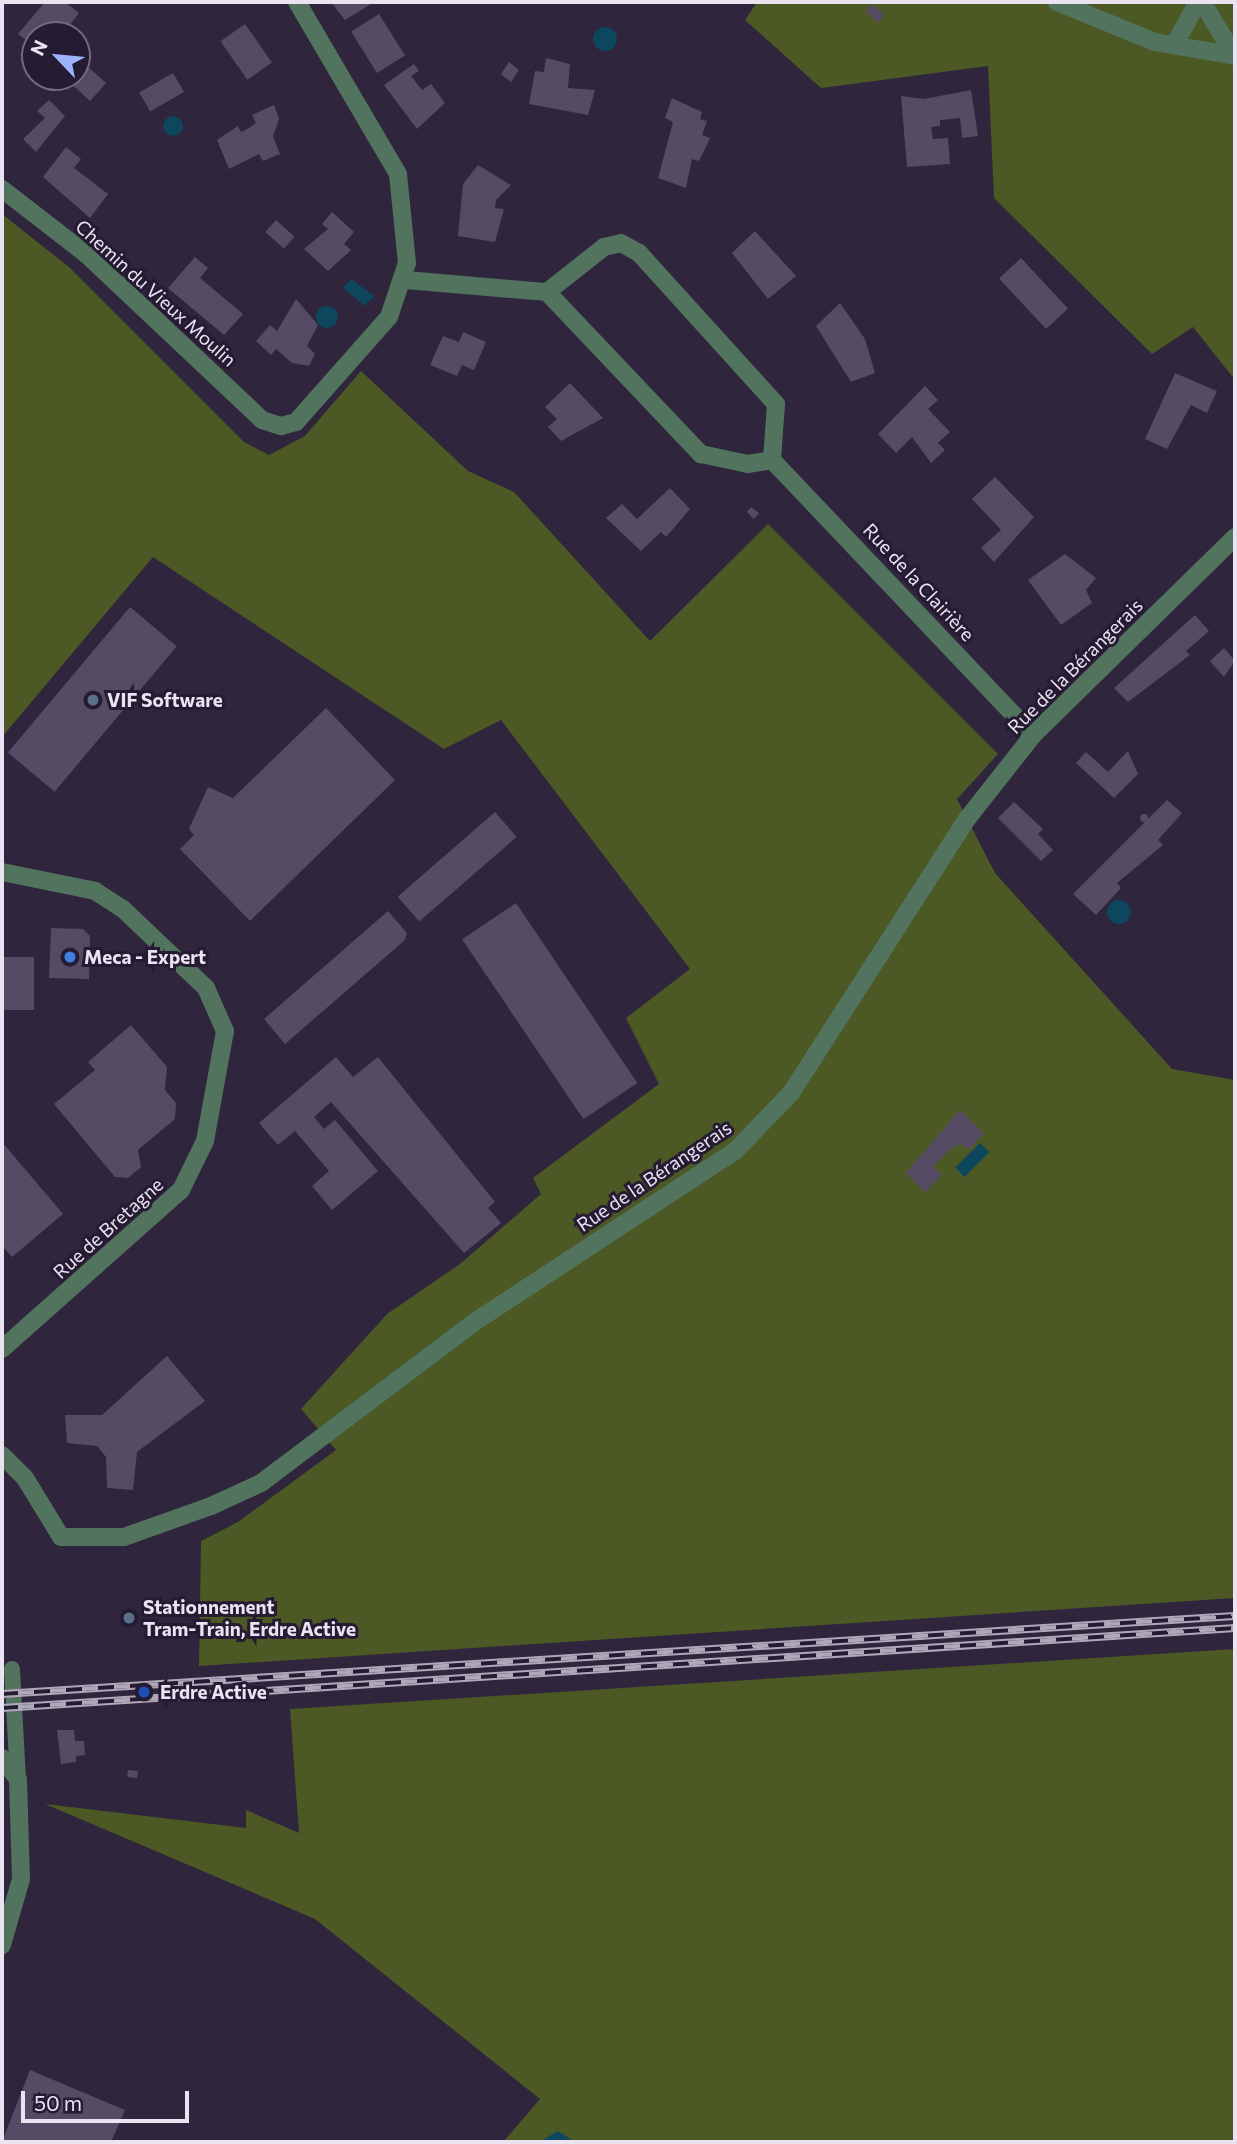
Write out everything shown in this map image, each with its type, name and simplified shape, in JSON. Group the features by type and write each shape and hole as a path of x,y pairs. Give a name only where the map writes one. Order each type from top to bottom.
{"street":[{"path":"297,2 398,174 405,204 406,280 547,292 701,454 748,464 772,460 776,404 639,253 621,243 604,247 547,292"},
{"path":"1057,2 1174,45 1235,56"},
{"path":"1174,45 1200,2 1235,56"},
{"name":"Chemin du Vieux Moulin","path":"2,189 86,254 262,420 281,426 296,422 389,317 406,280"},
{"name":"Rue de la Clairière","path":"772,460 1033,735"},
{"name":"Rue de la Bérangerais","path":"2,1455 24,1478 61,1538 124,1537 261,1483 472,1323 735,1151 792,1093 967,819 1033,735 1235,537"},
{"name":"Rue de Bretagne","path":"2,872 95,891 123,909 206,988 225,1031 205,1140 181,1190 2,1349"},
{"path":"2,1945 22,1880 12,1678"},
{"path":"2,1758 17,1787"},
{"path":"2,1812 17,1787"}],"green space":[{"path":"757,2 1235,2 1235,380 1193,327 1152,354 994,198 988,66 821,88 745,20"},
{"path":"2,214 69,267 244,442 269,455 305,436 361,371 468,471 514,492 650,641 768,524 998,754 957,799 995,873 1172,1069 1235,1080 1235,1598 199,1666 201,1541 238,1522 336,1450 301,1409 387,1314 460,1264 541,1194 533,1178 659,1084 626,1018 690,969 501,720 444,749 153,557 2,737"},
{"path":"1235,1649 1235,2142 503,2142 540,2099 315,1919 45,1804 246,1828 246,1810 299,1833 290,1709"}],"water":[{"path":"605,27 614,30 617,39 614,48 605,51 596,48 593,39 596,30"},
{"path":"173,116 180,119 183,126 180,133 173,136 166,133 163,126 166,119"},
{"path":"351,279 374,296 365,306 343,288"},
{"path":"327,306 335,309 338,317 335,325 327,328 319,325 316,317 319,309"},
{"path":"1119,900 1130,907 1131,912 1124,923 1119,924 1108,917 1107,912 1114,901"},
{"path":"980,1143 989,1152 964,1177 955,1168"},
{"path":"558,2131 575,2142 539,2142"}],"building":[{"path":"45,2 65,2 79,13 73,21 29,21"},
{"path":"331,2 370,2 371,4 345,20"},
{"path":"873,4 884,15 877,22 866,11"},
{"path":"379,14 405,56 377,73 351,31"},
{"path":"245,24 272,63 247,80 220,41"},
{"path":"546,58 570,64 568,88 595,90 588,115 529,104 535,71 544,72"},
{"path":"509,62 519,70 511,82 501,74"},
{"path":"414,64 419,71 411,76 422,90 431,84 445,103 417,129 384,85"},
{"path":"91,70 106,83 90,101 79,91 91,91"},
{"path":"173,73 184,92 150,112 139,93"},
{"path":"971,90 978,136 962,138 960,118 940,120 940,126 931,127 933,139 948,138 950,164 907,167 901,96 924,99"},
{"path":"672,98 702,112 700,119 707,121 702,135 710,138 699,161 692,159 686,188 658,178 673,122 665,118"},
{"path":"49,100 65,116 36,152 23,139 45,118 37,111"},
{"path":"274,105 279,119 273,136 280,154 263,161 259,154 229,169 217,140 238,126 241,132 249,128 256,123 252,115"},
{"path":"66,147 81,159 74,168 108,194 90,218 43,177"},
{"path":"478,165 511,185 496,200 495,208 504,209 495,242 458,236 463,184"},
{"path":"332,212 354,232 344,244 351,250 328,271 304,249 328,229 322,224"},
{"path":"276,220 295,237 284,249 265,232"},
{"path":"755,231 796,276 768,299 732,253"},
{"path":"195,257 208,268 200,278 243,314 224,335 168,288"},
{"path":"1021,258 1068,308 1046,329 999,278"},
{"path":"296,299 318,325 307,346 315,354 309,366 292,363 276,349 271,355 256,341 270,325 277,331"},
{"path":"840,303 865,339 875,373 851,382 816,326"},
{"path":"463,332 486,342 474,370 462,365 457,376 430,365 443,336 459,342"},
{"path":"1175,373 1217,391 1207,413 1191,405 1167,449 1145,439"},
{"path":"570,383 603,418 561,441 548,427 557,419 545,407"},
{"path":"925,386 938,400 928,409 950,432 938,443 945,450 931,463 912,437 896,453 878,434"},
{"path":"995,477 1034,517 994,562 981,548 1001,530 972,499"},
{"path":"670,488 690,509 666,537 661,532 641,551 606,518 622,504 637,519"},
{"path":"751,507 759,513 754,519 747,512"},
{"path":"1065,554 1096,578 1086,590 1092,603 1061,625 1028,580"},
{"name":"VIF Software","path":"130,607 177,646 55,792 8,753"},
{"path":"1195,615 1209,631 1186,651 1190,655 1128,702 1114,688"},
{"path":"1224,648 1235,661 1224,677 1210,661"},
{"path":"326,708 395,780 250,921 180,849 194,835 189,829 208,787 233,798"},
{"path":"1128,751 1138,774 1114,798 1076,763 1086,752 1108,772"},
{"path":"1167,800 1182,813 1158,840 1163,845 1117,883 1121,888 1096,915 1073,894"},
{"path":"1014,802 1043,829 1038,834 1053,850 1041,861 998,818"},
{"path":"495,812 517,837 419,922 398,897"},
{"path":"1144,814 1148,818 1144,822 1140,818"},
{"path":"516,903 637,1083 583,1119 462,939"},
{"path":"388,911 407,933 405,940 285,1044 264,1019"},
{"name":"Meca - Expert","path":"51,928 83,929 90,936 89,979 49,978"},
{"path":"2,957 34,957 34,1010 2,1010"},
{"path":"131,1025 167,1067 165,1090 176,1103 175,1119 138,1150 141,1167 128,1178 115,1177 54,1104 95,1070 88,1062"},
{"path":"336,1057 353,1077 378,1057 495,1202 488,1208 501,1223 464,1253 331,1102 314,1117 324,1129 335,1120 378,1171 332,1210 312,1186 329,1171 295,1131 278,1145 259,1123"},
{"path":"960,1110 984,1134 968,1150 961,1143 948,1151 933,1167 942,1175 925,1192 906,1173"},
{"path":"2,1142 63,1214 12,1257 2,1246"},
{"path":"167,1356 205,1401 137,1452 133,1490 107,1488 106,1457 97,1446 67,1443 65,1415 102,1415"},
{"path":"57,1730 74,1730 75,1741 84,1741 85,1755 76,1756 76,1762 61,1764"},
{"path":"128,1770 138,1771 137,1778 127,1777"},
{"path":"30,2070 125,2110 111,2142 2,2142"}],"railway":[{"path":"2,1694 1235,1616"},
{"path":"2,1708 1235,1628"}],"place":[{"name":"VIF Software","path":"93,700"},
{"name":"Meca - Expert","path":"70,957"},
{"name":"Stationnement Tram-Train, Erdre Active","path":"129,1618"},
{"name":"Erdre Active","path":"144,1692"}]}
